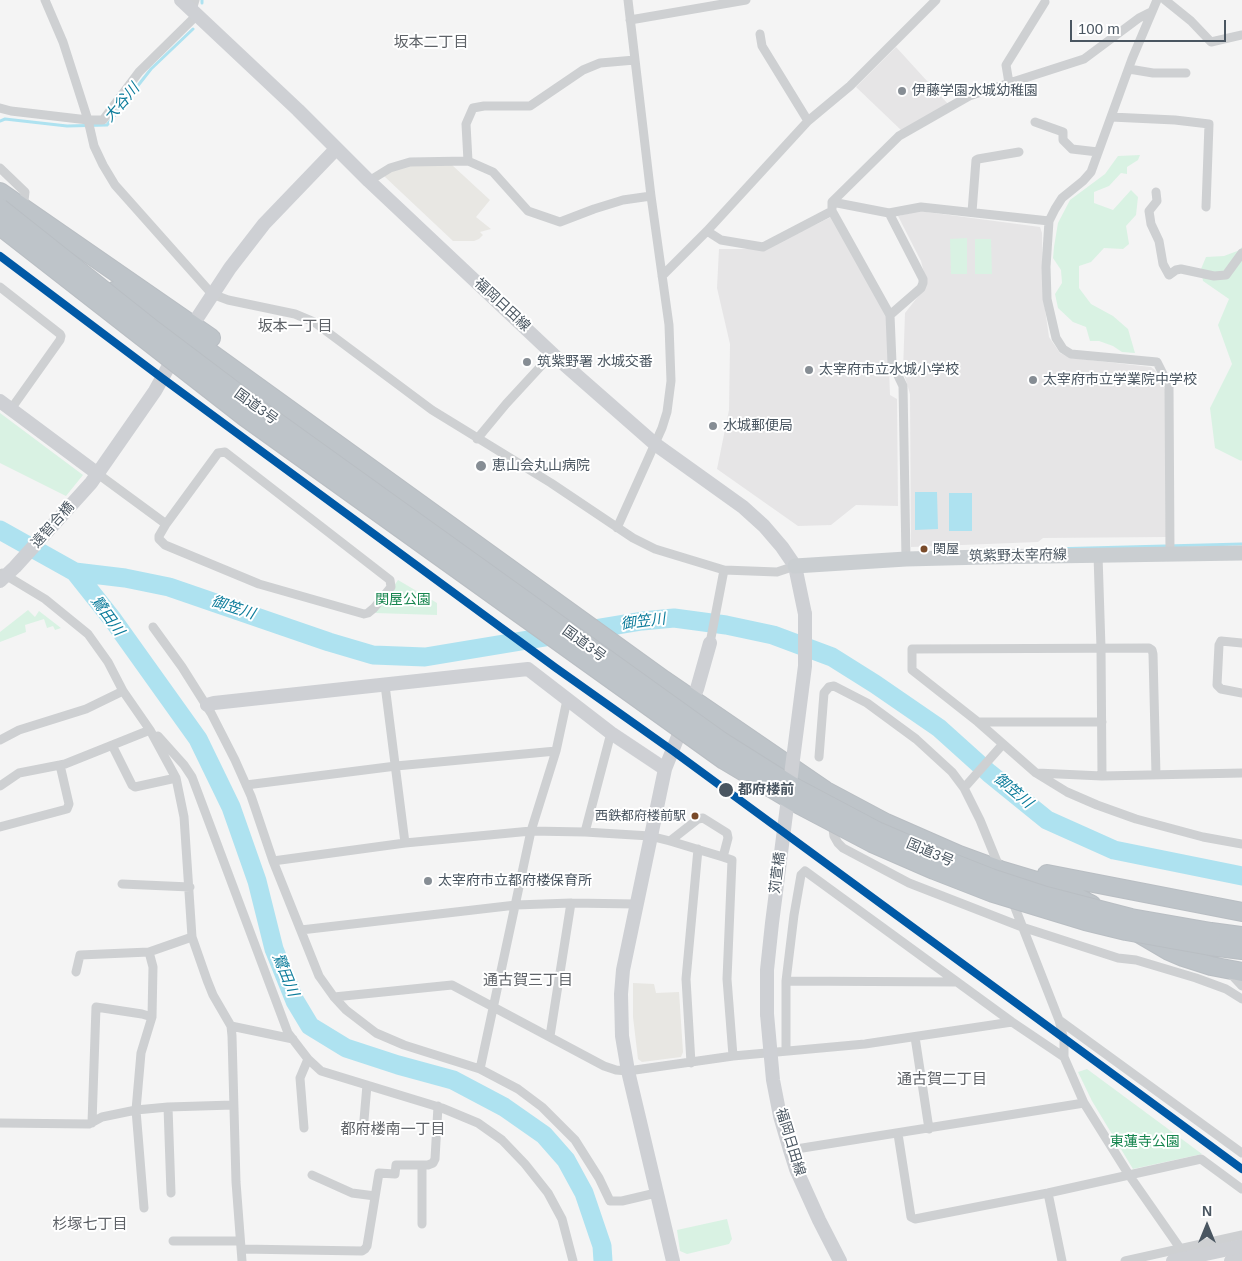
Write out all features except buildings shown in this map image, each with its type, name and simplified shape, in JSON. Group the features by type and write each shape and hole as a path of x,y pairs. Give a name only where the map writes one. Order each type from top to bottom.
{"highway":[{"path":"0,192 666,674 822,779 864,803 923,831 998,865 1070,892 1169,951 1197,962 1235,971"},
{"name":"国道3号","path":"0,208 155,332 253,405 721,741 794,787 878,831 991,878 1046,896 1210,939 1242,950"},
{"path":"0,227 189,330"},
{"name":"国道3号","path":"0,227 268,434 724,760 796,804 872,843 934,870 994,893 1085,921 1126,931 1210,939 1242,936"},
{"path":"695,694 826,791 886,823 959,855 998,865 1242,912"}],"main road":[{"name":"筑紫野太宰府線","path":"795,566 906,559 1098,555 1170,548 1242,553"}],"street":[{"path":"44,0 63,42 98,156 115,185 212,294 228,300 295,314 314,322 418,400 617,528 655,549 724,570 777,572 795,566"},
{"name":"福岡日田線","path":"182,0 195,8 369,181 553,353 655,444 742,507 764,526 795,566 805,614"},
{"path":"617,528 662,428 670,396 671,363 669,325 651,196 628,0"},
{"path":"630,20 746,0"},
{"path":"662,276 707,231 808,121 850,86 936,0"},
{"path":"1157,0 1091,172 1062,198 1054,209 1049,221 1046,267 1047,299 1056,338 1063,349 1071,354 1157,362 1169,386 1170,548"},
{"path":"1165,0 1212,42 1242,35"},
{"path":"1009,83 1006,65 1045,2"},
{"path":"0,108 88,120 103,120 139,72 195,8"},
{"path":"707,231 720,240 763,247 832,207 899,136 969,96 1084,59 1139,18 1152,12"},
{"path":"760,34 762,46 808,121"},
{"path":"468,161 466,124 473,108 484,106 530,106 583,70 600,63 635,60"},
{"path":"1129,69 1153,73 1186,73"},
{"path":"1111,117 1175,120 1209,124 1206,206"},
{"path":"1035,122 1063,132 1063,140 1072,149 1098,152"},
{"name":"遠智合橋","path":"5,574 94,478 155,391 189,330 212,294 264,224 336,149"},
{"path":"972,212 976,160 978,158 1018,152"},
{"path":"369,181 390,168 410,162 468,161 493,172 528,211 560,222 624,200 651,196"},
{"path":"0,168 25,192 23,209"},
{"path":"1156,192 1157,201 1149,211 1151,224 1159,241 1162,264 1169,276 1176,270 1181,269 1214,276 1226,275 1242,253"},
{"path":"832,207 889,213 921,207 1049,221"},
{"path":"832,207 890,315 892,363 903,386 906,559"},
{"path":"889,213 923,279 922,288 890,315"},
{"path":"0,287 61,336 60,340 6,405 94,478 166,524"},
{"path":"477,439 553,353"},
{"path":"225,452 390,580 391,587 374,608 368,614 364,614 259,584 165,545 159,539 159,536 166,524 218,453 225,452"},
{"path":"1098,555 1102,776"},
{"path":"673,1261 628,1071 622,1036 621,994 623,970 665,769 695,694 710,643 724,570"},
{"path":"5,574 45,599 88,634 108,662 123,691 150,730 176,778 184,817 192,937 213,995 231,1026 233,1106 242,1261"},
{"name":"苅萱橋","path":"767,1014 767,970 772,923 805,666 805,614"},
{"path":"154,626 207,706 235,760 300,930 320,976 334,997 360,1022 388,1039 480,1069 518,1089 542,1106 575,1140 599,1178 610,1202 656,1193"},
{"path":"1242,643 1221,641 1219,645 1217,686 1220,689 1242,693"},
{"path":"1156,775 1152,650 1149,648 912,649 912,670 978,722 1000,748 1067,792 1136,820 1203,837 1242,844"},
{"path":"207,706 224,702 528,669 611,733 665,769"},
{"path":"385,685 405,844"},
{"path":"819,757 824,693 829,687 834,686 867,703 916,739 967,786 1059,1020 1064,1040 1064,1058 1084,1103 1130,1175 1189,1261"},
{"path":"0,740 19,730 86,709 123,691"},
{"path":"480,1069 531,831 556,750 567,700"},
{"path":"978,722 1102,722"},
{"path":"0,786 19,773 60,765 150,730"},
{"path":"150,730 164,741 192,777 288,1033 308,1059 321,1071 438,1106 478,1123 502,1140 525,1164 548,1193 562,1219 573,1261"},
{"path":"585,832 611,733"},
{"path":"112,745 132,785 135,787 176,778"},
{"path":"967,786 1000,748"},
{"path":"246,785 396,766 556,750"},
{"path":"0,828 67,809 69,804 60,765"},
{"path":"1036,773 1102,776 1242,773"},
{"path":"826,791 834,836 838,843 843,848 909,883 1022,927 1118,958 1136,960 1196,978 1226,989 1242,998"},
{"path":"670,840 698,819 703,818 727,833 723,857"},
{"path":"273,861 405,844 531,831 650,836 670,840 732,860 727,979 733,1056"},
{"path":"691,1063 686,979 698,849"},
{"path":"786,1051 786,981 794,915 801,875 805,872 1064,1058"},
{"path":"122,884 190,888"},
{"path":"300,930 516,905 571,903 636,904"},
{"path":"550,1036 571,903"},
{"path":"76,972 80,955 149,952 192,937"},
{"path":"144,1208 136,1110 141,1053 152,1017 153,967 149,952"},
{"path":"1235,971 1242,986"},
{"path":"786,981 957,982"},
{"path":"334,997 452,985 604,1066 628,1071 733,1056 865,1044 1012,1022"},
{"path":"92,1123 96,1007 152,1017"},
{"name":"福岡日田線","path":"767,1014 772,1080 790,1150 796,1169 840,1261"},
{"path":"1059,1020 1242,1153"},
{"path":"231,1026 293,1039"},
{"path":"915,1037 929,1129"},
{"path":"304,1128 300,1078 308,1059"},
{"path":"364,1120 367,1085"},
{"path":"790,1150 1084,1103"},
{"path":"0,1123 77,1125 92,1123 102,1117 136,1110 168,1107 233,1106"},
{"path":"174,1241 362,1251 367,1246 379,1174 395,1174 396,1165 433,1163 436,1156 436,1114 438,1106"},
{"path":"168,1107 171,1193"},
{"path":"898,1134 911,1217 915,1219 1048,1193 1201,1159 1242,1189"},
{"path":"422,1165 422,1224"},
{"path":"312,1175 352,1194 375,1196"},
{"path":"1048,1193 1062,1261"},
{"path":"1125,1261 1242,1235"},
{"path":"1173,1261 1242,1246"},
{"path":"1231,1261 1242,1259"}],"shaded area":[{"path":"896,47 948,104 902,131 856,87"},
{"path":"452,165 490,200 476,217 491,229 480,232 483,235 474,241 453,241 384,176 394,170 410,166"},
{"name":"太宰府市立学業院中学校","path":"919,211 1040,227 1042,233 1043,295 1049,337 1060,353 1071,358 1151,367 1155,370 1165,389 1166,537 1043,538 1038,542 911,547 910,394 903,371 905,313 927,285 921,261 898,216"},
{"name":"太宰府市立水城小学校","path":"831,217 887,316 890,395 897,399 898,506 856,505 831,525 798,526 717,469 729,410 730,344 717,288 719,249 766,249"},
{"path":"633,983 654,984 656,993 679,992 683,1052 681,1057 642,1062 638,1059 633,1017"}],"green space":[{"path":"1140,155 1138,160 1127,167 1127,174 1121,173 1109,186 1094,192 1094,203 1113,210 1131,190 1138,197 1136,215 1126,226 1129,244 1123,249 1104,248 1091,262 1079,266 1079,288 1091,304 1113,316 1128,329 1135,353 1122,352 1113,346 1099,341 1090,341 1086,327 1073,322 1058,308 1055,294 1062,283 1061,270 1053,258 1058,223 1070,200 1105,174 1118,156"},
{"path":"967,238 967,274 951,274 950,239"},
{"path":"975,239 991,239 992,274 975,274"},
{"path":"1242,247 1241,461 1215,448 1210,408 1232,364 1218,325 1229,299 1203,281 1201,269 1206,257 1224,256 1240,250"},
{"path":"0,413 83,475 66,496 0,463"},
{"name":"関屋公園","path":"398,580 437,603 437,615 375,613"},
{"path":"28,610 35,617 39,611 61,628 55,630 53,626 47,628 44,619 25,625 26,632 0,642 0,632"},
{"name":"東蓮寺公園","path":"1087,1069 1202,1154 1133,1169 1092,1101 1078,1072"},
{"path":"727,1219 732,1239 729,1244 687,1254 680,1251 677,1230"}],"water":[{"path":"915,492 937,492 938,529 915,530"},
{"path":"949,493 972,493 972,531 949,531"}],"waterway":[{"name":"大谷川","path":"0,121 5,119 67,126 107,125 151,69 193,29"},
{"name":"御笠川","path":"0,530 75,572 125,578 169,587 329,642 373,655 425,657 642,621 674,618 726,625 773,635 832,657 875,684 939,728 989,773 1047,820 1114,850 1242,876"},
{"path":"1050,549 1242,544"},
{"name":"鷺田川","path":"75,572 113,620 198,739 231,807 257,881 274,949 295,1001 310,1026 346,1048 453,1080 504,1107 544,1135 566,1160 584,1193 602,1246 603,1261"}],"transit line":[{"path":"0,256 162,378 556,668 673,751 1242,1169"}],"place":[{"name":"伊藤学園水城幼稚園","path":"902,91"},
{"name":"筑紫野署 水城交番","path":"527,362"},
{"name":"太宰府市立水城小学校","path":"809,370"},
{"name":"太宰府市立学業院中学校","path":"1033,380"},
{"name":"水城郵便局","path":"713,426"},
{"name":"恵山会丸山病院","path":"481,466"},
{"name":"関屋","path":"924,549"},
{"name":"都府楼前","path":"726,790"},
{"name":"西鉄都府楼前駅","path":"695,816"},
{"name":"太宰府市立都府楼保育所","path":"428,881"}],"district":[{"name":"坂本二丁目","path":"431,43"},
{"name":"坂本一丁目","path":"295,327"},
{"name":"通古賀三丁目","path":"528,981"},
{"name":"通古賀二丁目","path":"942,1080"},
{"name":"都府楼南一丁目","path":"393,1130"},
{"name":"杉塚七丁目","path":"90,1225"}]}
